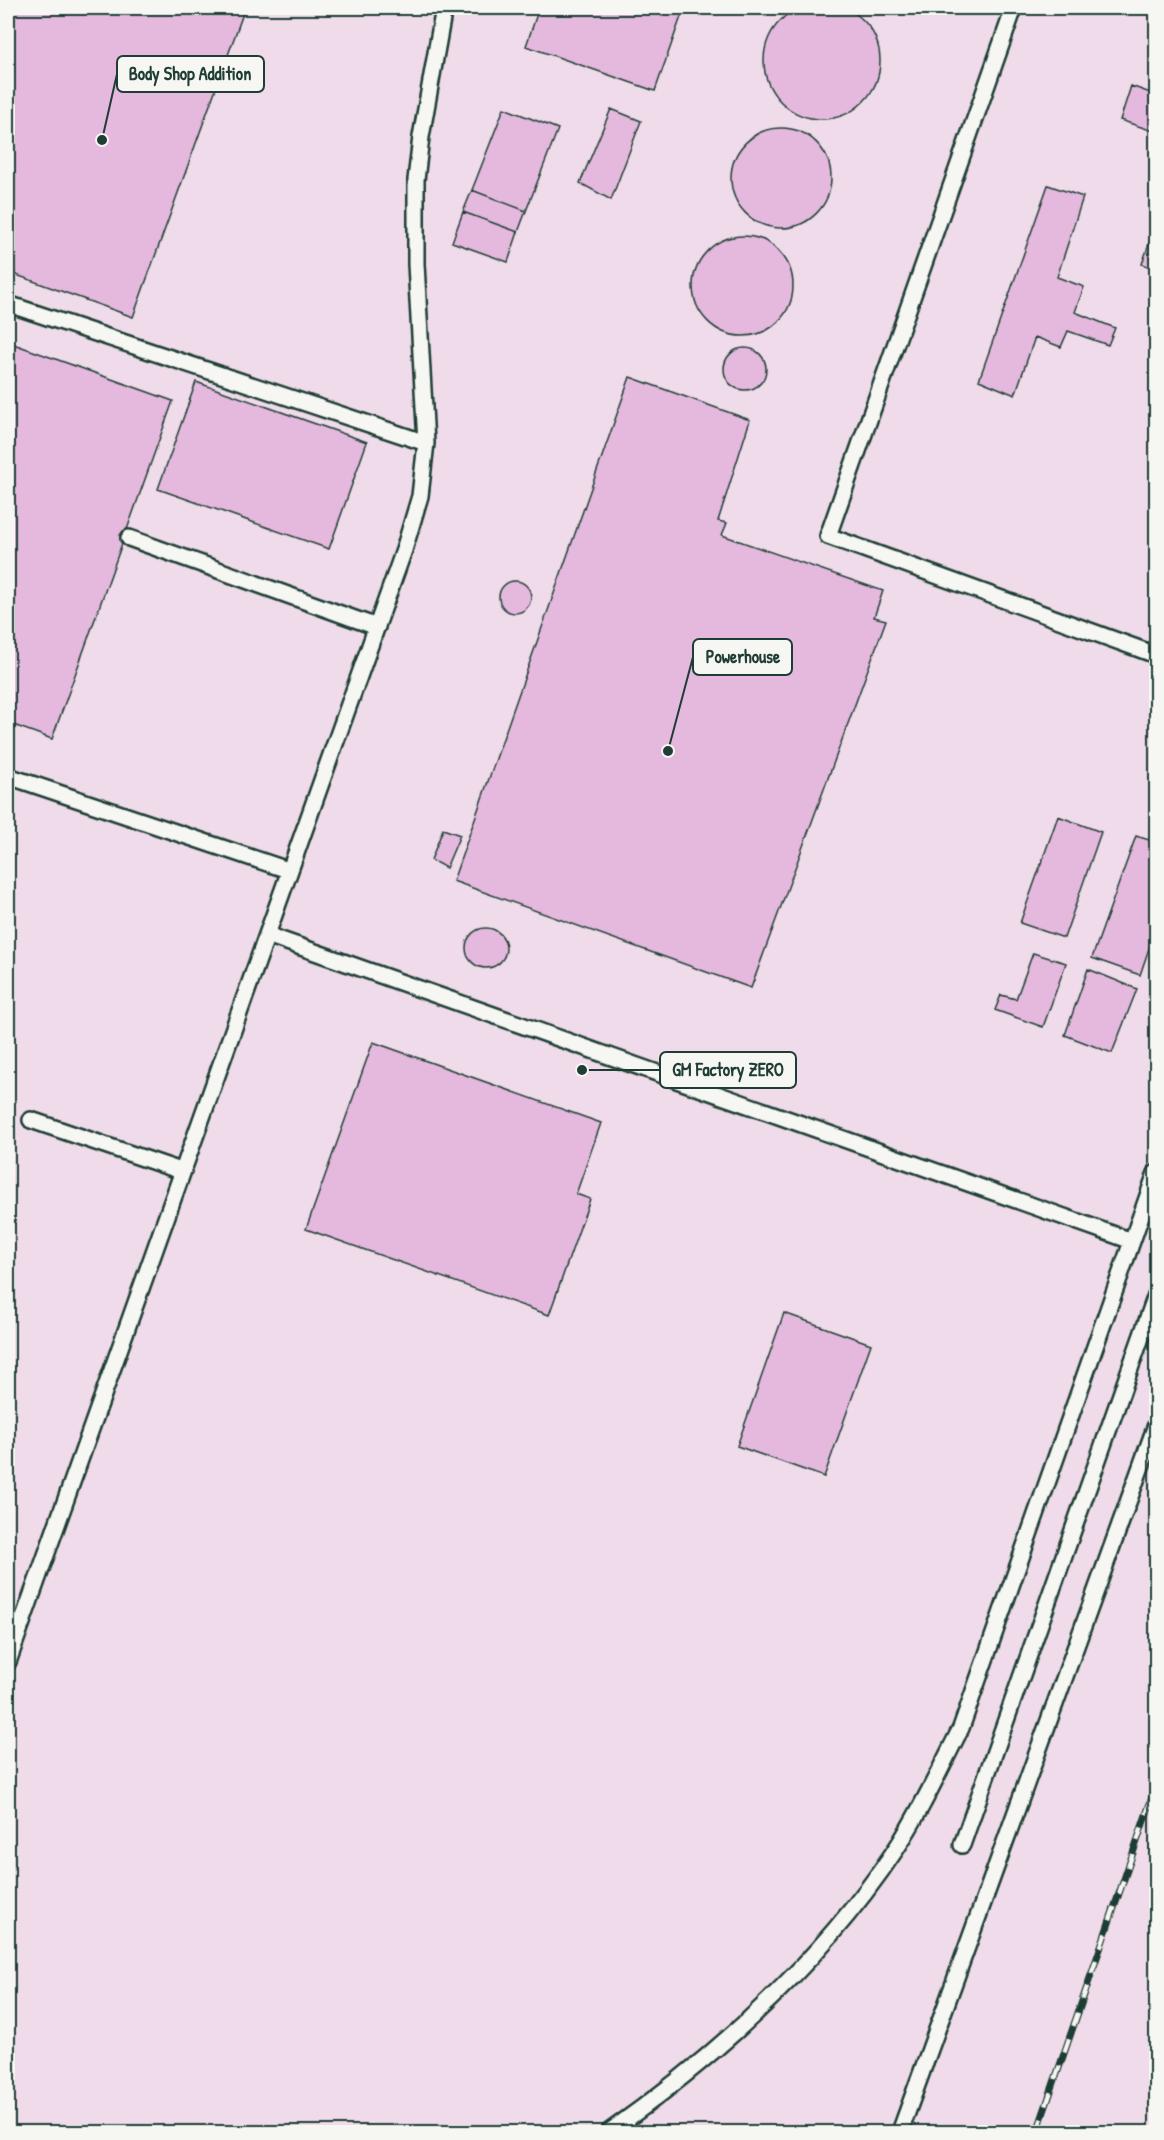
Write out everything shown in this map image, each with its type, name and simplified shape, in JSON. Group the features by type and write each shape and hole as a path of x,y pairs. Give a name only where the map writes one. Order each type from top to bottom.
{"lane":[{"path":"8,1661 267,935 288,870 377,627 420,496 426,443 416,264 416,201 421,137 444,8"},
{"path":"1014,8 828,536 1156,655"},
{"path":"8,304 426,443"},
{"path":"129,538 377,627"},
{"path":"8,776 288,870"},
{"path":"267,935 1132,1242"},
{"path":"31,1120 181,1171"},
{"path":"609,2133 663,2094 744,2025 819,1950 860,1900 897,1847 961,1728 1156,1173"},
{"path":"962,1845 1156,1295"},
{"path":"900,2133 1156,1425"}],"shaded area":[{"path":"8,8 1156,8 1156,2132 8,2132"}],"building":[{"path":"822,3 844,7 863,20 876,39 880,61 876,83 863,102 844,115 822,119 800,115 781,102 768,83 764,61 768,39 781,20 800,7"},
{"path":"8,8 245,8 133,317 8,272"},
{"path":"539,8 684,8 655,91 526,46"},
{"path":"1131,86 1156,95 1156,132 1120,120"},
{"path":"504,108 558,129 526,211 472,190"},
{"path":"611,109 641,121 611,200 580,183"},
{"path":"771,128 791,128 817,142 828,159 831,178 828,197 817,214 791,228 771,228 753,220 739,206 731,188 731,168 739,150 753,136"},
{"path":"1048,185 1083,197 1057,277 1084,287 1075,312 1115,328 1108,345 1068,331 1061,347 1035,337 1015,395 979,380"},
{"path":"472,190 526,211 518,232 463,212"},
{"path":"463,212 518,232 508,262 452,242"},
{"path":"1156,224 1156,269 1142,264"},
{"path":"743,236 762,240 778,251 789,267 793,286 789,305 778,321 762,332 743,336 724,332 708,321 697,305 693,286 697,267 708,251 724,240"},
{"path":"8,342 173,401 52,739 8,723"},
{"path":"745,348 753,349 760,354 765,361 765,377 760,384 753,389 745,390 737,389 730,384 725,377 724,369 725,361 730,354 737,349"},
{"path":"630,377 750,420 718,521 727,523 722,535 883,591 874,617 886,620 751,988 453,881"},
{"path":"196,382 367,442 329,549 158,489"},
{"path":"515,581 527,585 531,597 527,609 515,613 503,609 499,597 503,585"},
{"path":"1058,816 1101,832 1064,938 1020,923"},
{"path":"443,829 460,835 446,868 431,860"},
{"path":"1136,836 1156,842 1156,878 1153,888 1156,890 1156,928 1140,975 1092,958"},
{"path":"486,928 494,929 500,934 505,940 505,956 500,962 494,967 486,968 478,967 472,962 467,956 466,948 467,940 472,934 478,929"},
{"path":"1033,953 1066,963 1043,1027 995,1010 1001,995 1016,999"},
{"path":"1088,969 1137,989 1112,1053 1065,1035"},
{"path":"373,1042 601,1123 576,1194 590,1199 549,1315 306,1229"},
{"path":"784,1313 871,1344 824,1477 737,1446"}],"railway":[{"path":"1037,2132 1156,1786"}],"place":[{"name":"Body Shop Addition","path":"102,140"},
{"name":"Powerhouse","path":"668,751"},
{"name":"GM Factory ZERO","path":"582,1070"}]}
